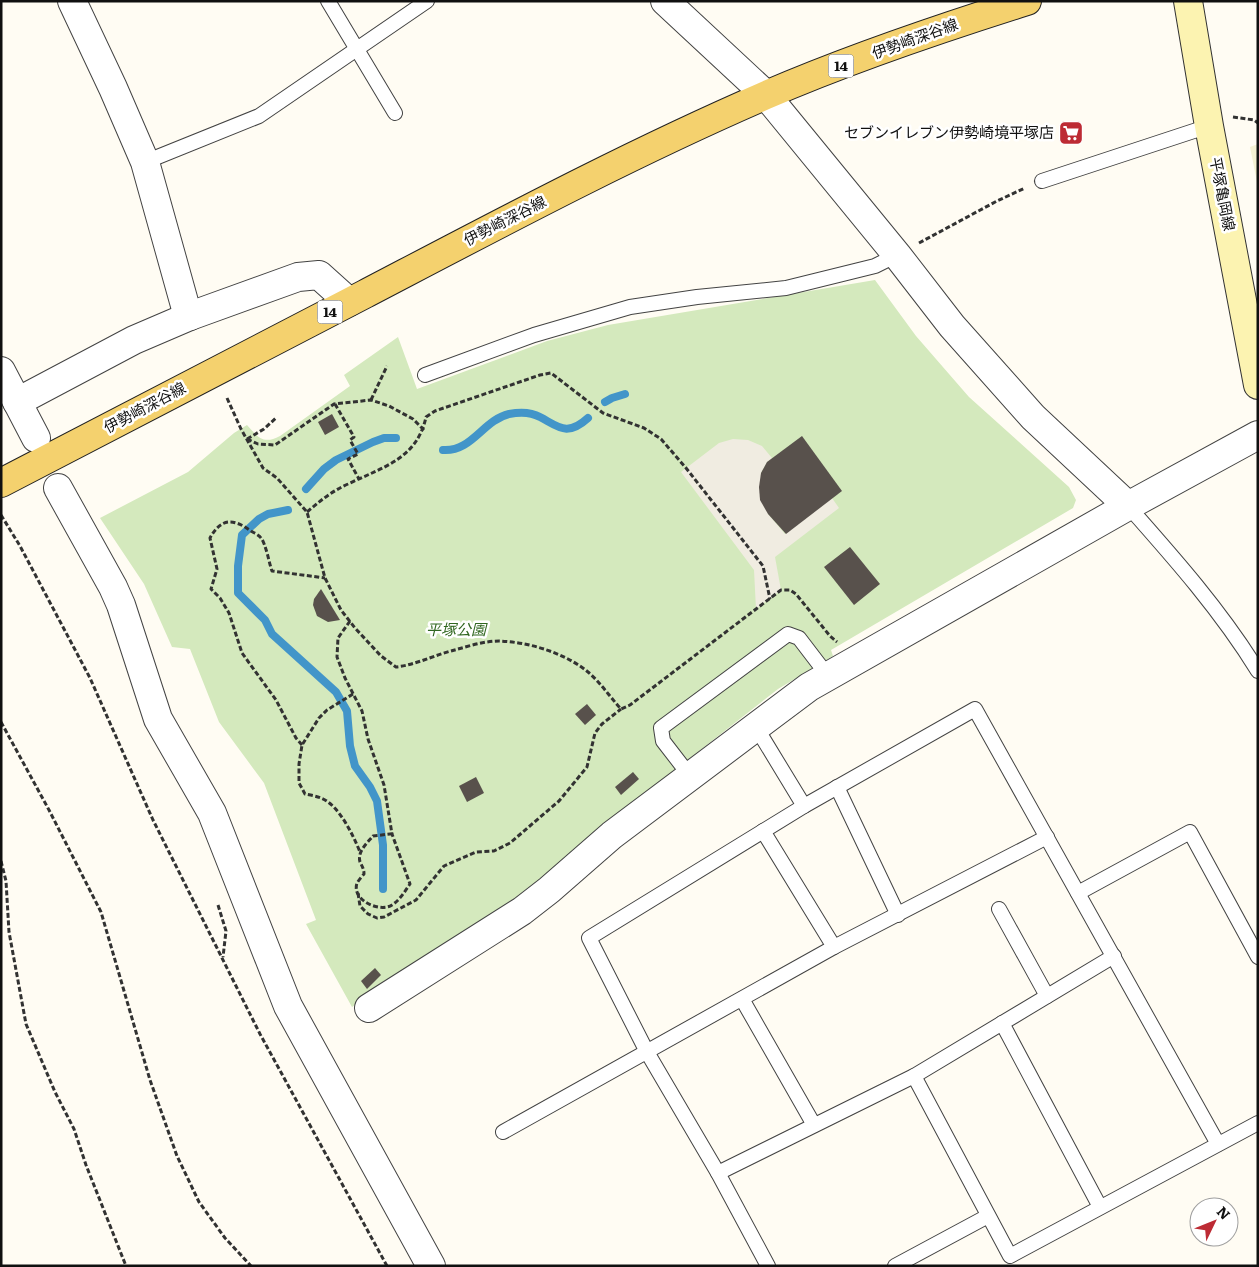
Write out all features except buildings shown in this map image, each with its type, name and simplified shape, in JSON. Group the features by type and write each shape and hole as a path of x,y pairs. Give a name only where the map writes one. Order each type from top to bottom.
{"main road":[{"name":"伊勢崎深谷線","path":"1,483 473,237 661,142 766,95 927,34 1027,1"},
{"name":"平塚亀岡線","path":"1188,1 1209,126 1258,386"}],"street":[{"path":"72,1 145,162 186,309 190,316"},
{"path":"665,1 766,95 897,255 952,326 1033,417 1128,506"},
{"path":"17,402 134,340 190,316 298,277 319,275 349,302"},
{"path":"1,371 36,438"},
{"path":"369,1008 522,911 612,835 809,687 1128,506 1258,435"},
{"path":"58,488 113,587 158,719 212,813 288,1006 431,1266"}],"lane":[{"path":"328,1 395,113"},
{"path":"145,162 260,116 427,1"},
{"path":"1042,181 1209,126"},
{"path":"425,375 534,335 630,307 697,297 786,288 875,266 897,255"},
{"path":"1128,506 1179,562 1211,602 1258,671"},
{"path":"690,776 663,741 661,728 788,634 799,638 828,676"},
{"path":"768,1266 718,1173 647,1052 589,938 804,806 976,709 1218,1144"},
{"path":"756,727 804,806"},
{"path":"837,787 898,915"},
{"path":"763,831 834,947"},
{"path":"1078,893 1190,832 1258,957"},
{"path":"503,1132 834,947 1047,837"},
{"path":"999,909 1047,996"},
{"path":"718,1173 914,1076 1114,956"},
{"path":"742,999 814,1125"},
{"path":"1002,1023 1100,1207"},
{"path":"914,1076 1010,1256 1258,1123"},
{"path":"894,1266 988,1216"}],"path":[{"path":"897,255 997,201 1042,181"},
{"path":"371,400 387,366"},
{"path":"307,512 323,498 401,458 415,444 424,430 426,417 435,411 540,375 552,373 603,413 644,428 660,438 763,566 770,598"},
{"path":"227,398 263,468 277,478 307,512 325,578 331,592 350,621 381,656 396,667 406,666 441,654 491,642 498,641 530,645 564,657 588,672 621,709"},
{"path":"247,439 258,444 275,445 334,404 371,400 389,406 413,419 424,430"},
{"path":"334,404 354,437 350,440 358,454 348,459 359,479"},
{"path":"247,439 264,429 278,417"},
{"path":"1,515 20,546 90,678 153,820 260,1034 387,1266"},
{"path":"302,745 276,700 242,653 228,613 220,598 212,589 217,569 210,538 223,523 233,521 242,524 260,537 272,571 325,578"},
{"path":"352,694 333,708 327,710 319,718 302,745 299,783 305,794 321,798 333,806 353,835 360,852 360,861 364,867 364,874 357,884 360,906 376,918 384,917 416,900 444,866 476,852 494,851 510,843 559,801 587,767 595,733 602,724 621,709 630,705 781,590 790,590 796,594 830,636 844,648"},
{"path":"350,621 338,638 337,657 352,694 362,711 368,739 384,785 392,822 391,834 410,884 391,906 382,908 362,900 358,893"},
{"path":"1,722 101,912 150,1080 177,1156 199,1202 225,1238 251,1266"},
{"path":"360,852 373,836 391,834"},
{"path":"1,861 6,882 9,932 26,1024 54,1092 74,1129 86,1165 126,1266"}],"shaded area":[{"path":"1258,144 1258,187 1250,147"},
{"path":"733,439 748,440 762,446 772,458 767,462 761,473 768,514 785,534 832,498 839,508 775,557 781,590 756,609 754,570 681,472 719,443"}],"green space":[{"name":"平塚公園","path":"875,280 916,336 969,397 1069,487 1076,500 1073,508 831,650 833,656 778,689 577,847 549,875 352,1007 306,924 316,920 264,783 219,722 190,649 172,647 144,584 100,518 188,472 234,433 247,425 265,440 280,436 350,386 344,375 398,337 417,389 547,341 608,325"}],"waterway":[{"path":"605,402 625,394"},
{"path":"443,450 462,446 492,422 509,414 533,414 558,427 569,429 581,424 588,418"},
{"path":"306,489 324,469 336,460 373,442 384,438 396,438"},
{"path":"288,510 268,514 259,519 242,535 238,566 238,593 265,620 272,634 336,692 347,711 350,746 355,766 370,787 377,801 383,845 383,889"}],"place":[{"name":"セブンイレブン伊勢崎境平塚店","path":"1071,133"}]}
